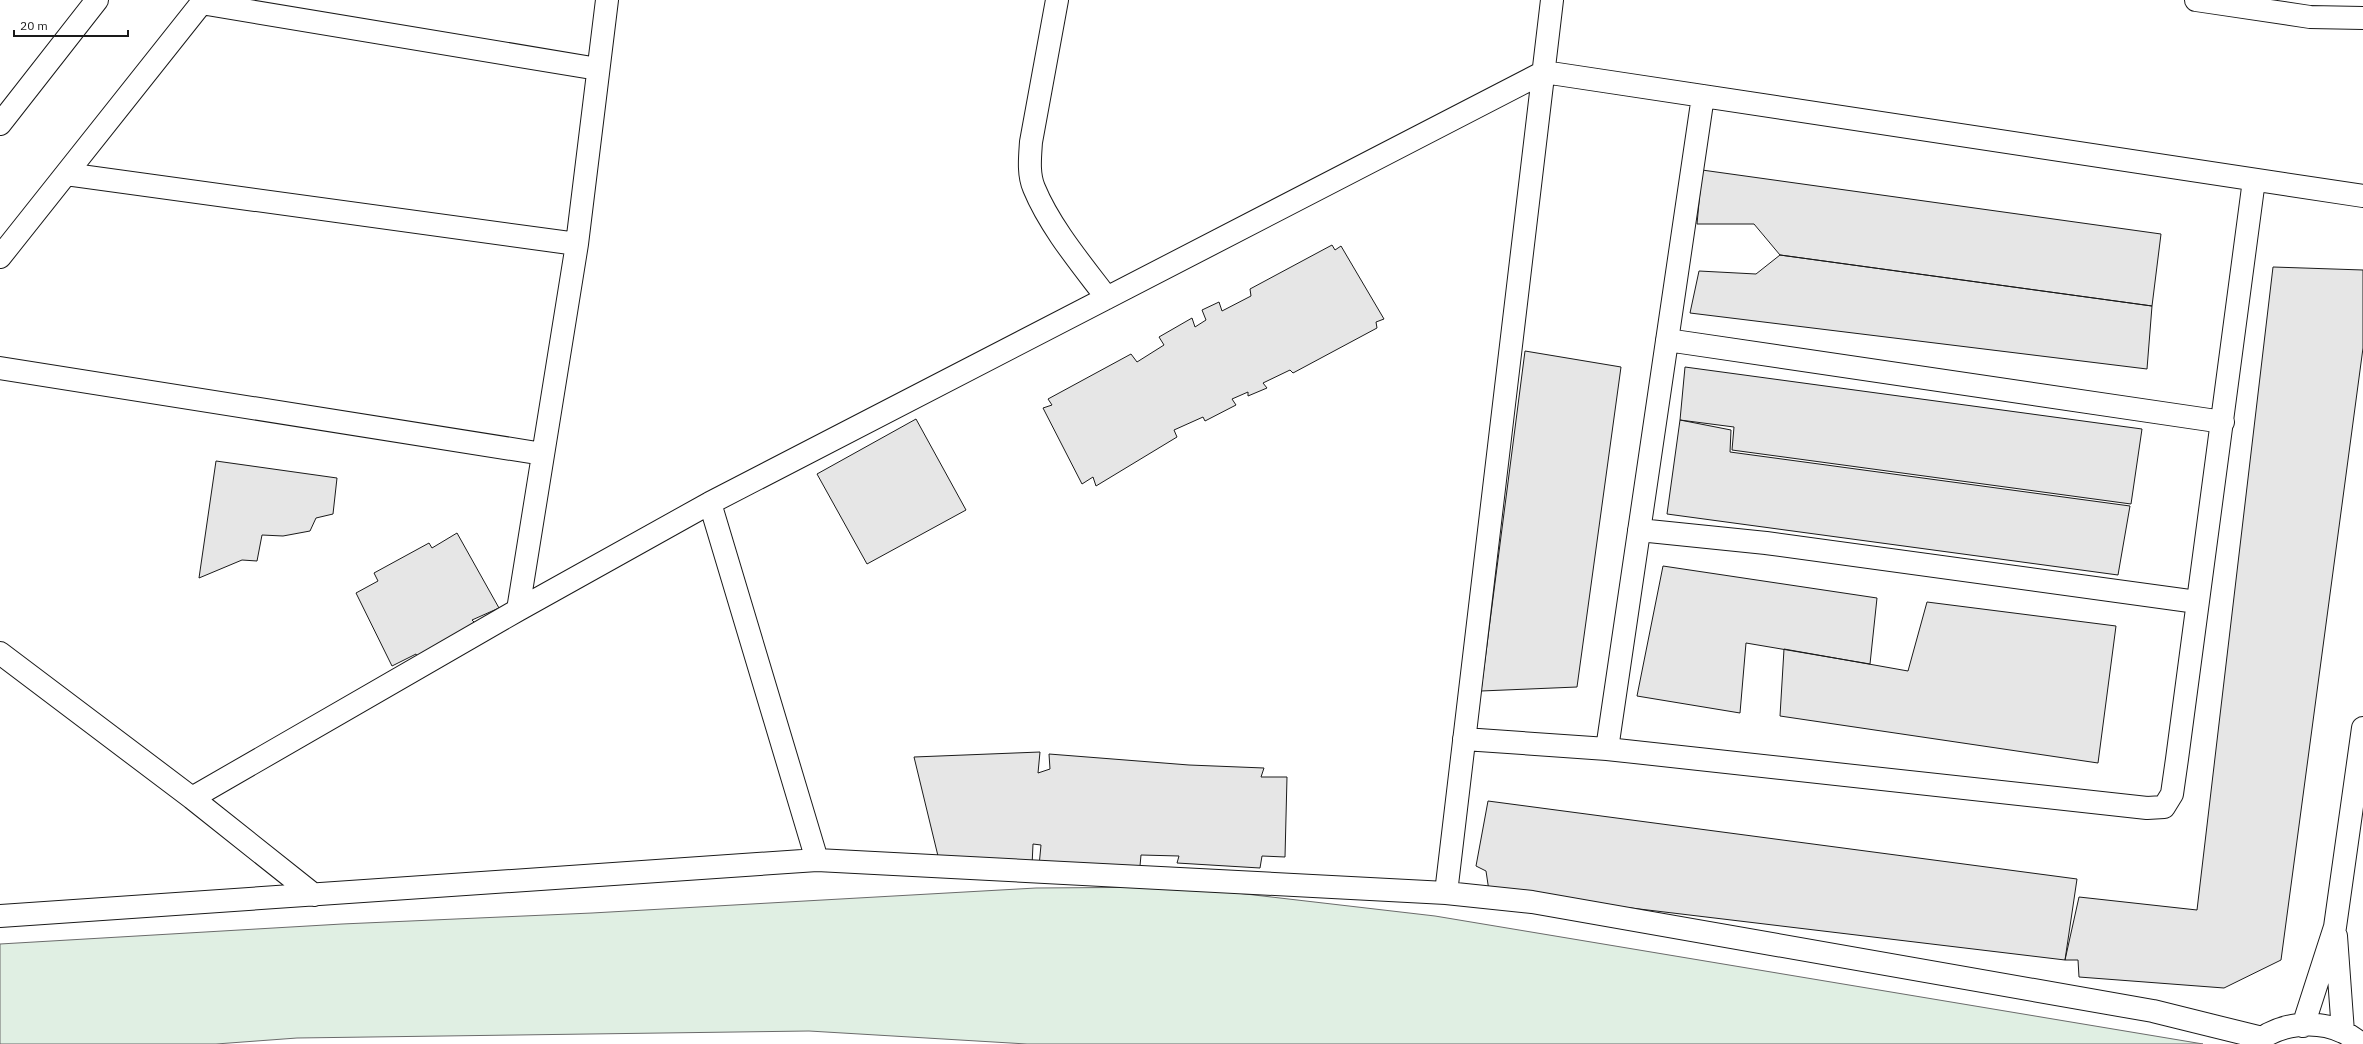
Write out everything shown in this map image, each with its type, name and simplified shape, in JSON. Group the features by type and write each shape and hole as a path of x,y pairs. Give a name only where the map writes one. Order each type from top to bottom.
{"street":[{"path":"0,124 97,0"},
{"path":"518,610 577,244 607,0"},
{"path":"1057,0 1031,142 1030,165 1033,187 1075,257 1107,298"},
{"path":"1446,893 1552,0"},
{"path":"2196,0 2310,17 2363,18"},
{"path":"0,257 203,1 598,69"},
{"path":"192,798 518,610 710,503 1544,72 2363,196"},
{"path":"1607,749 1703,96"},
{"path":"66,174 577,244"},
{"path":"1464,739 1607,749 2147,808 2164,807 2172,794 2223,422 2254,180"},
{"path":"1667,340 2223,422"},
{"path":"0,368 543,454"},
{"path":"710,503 817,860"},
{"path":"1639,530 1774,544 2198,602"},
{"path":"0,653 192,798 314,895"},
{"path":"2303,1026 2335,927 2363,728"},
{"path":"0,916 817,860 1446,893 1532,902 2130,1007 2258,1041 2288,1026 2316,1024 2357,1040"},
{"path":"2335,927 2357,1040"}],"green space":[{"path":"1185,887 1435,916 2203,1044 1027,1044 809,1031 297,1038 216,1044 0,1044 0,944 342,924 592,913 1036,888"}],"building":[{"path":"1702,170 2161,234 2152,306 1780,255 1754,224 1697,224"},
{"path":"1332,245 1335,250 1341,246 1384,319 1376,322 1377,328 1293,373 1290,370 1263,383 1267,388 1248,396 1248,392 1232,399 1236,405 1205,421 1203,417 1174,430 1177,437 1096,486 1093,477 1082,484 1043,408 1052,405 1048,399 1131,354 1137,362 1164,345 1159,337 1192,318 1195,327 1206,320 1202,310 1219,302 1222,311 1251,296 1250,289"},
{"path":"1780,255 2152,306 2147,369 1690,313 1699,271 1756,274"},
{"path":"2273,267 2363,270 2363,348 2281,960 2224,988 2079,977 2078,960 2065,960 2079,897 2197,910"},
{"path":"1525,351 1621,367 1577,687 1481,691"},
{"path":"1685,367 2142,429 2131,504 1732,450 1734,427 1680,420"},
{"path":"916,419 966,510 867,564 817,474"},
{"path":"1680,420 1731,430 1730,452 2130,506 2118,575 1667,514"},
{"path":"216,461 337,478 333,514 316,518 310,531 283,536 262,535 257,561 242,560 199,578"},
{"path":"457,533 499,608 472,620 478,626 419,660 416,654 392,666 356,593 378,581 374,573 429,543 432,548"},
{"path":"1663,566 1877,598 1870,664 1746,643 1740,713 1637,696"},
{"path":"1927,602 2116,626 2098,763 1780,716 1784,649 1908,671"},
{"path":"1040,752 1038,773 1050,769 1049,754 1189,765 1264,768 1261,777 1287,777 1285,857 1262,856 1260,868 1177,863 1179,856 1141,855 1140,866 1039,866 1041,845 1033,844 1032,866 938,856 914,757"},
{"path":"1488,801 2077,879 2065,960 1489,891 1486,871 1476,866"}]}
